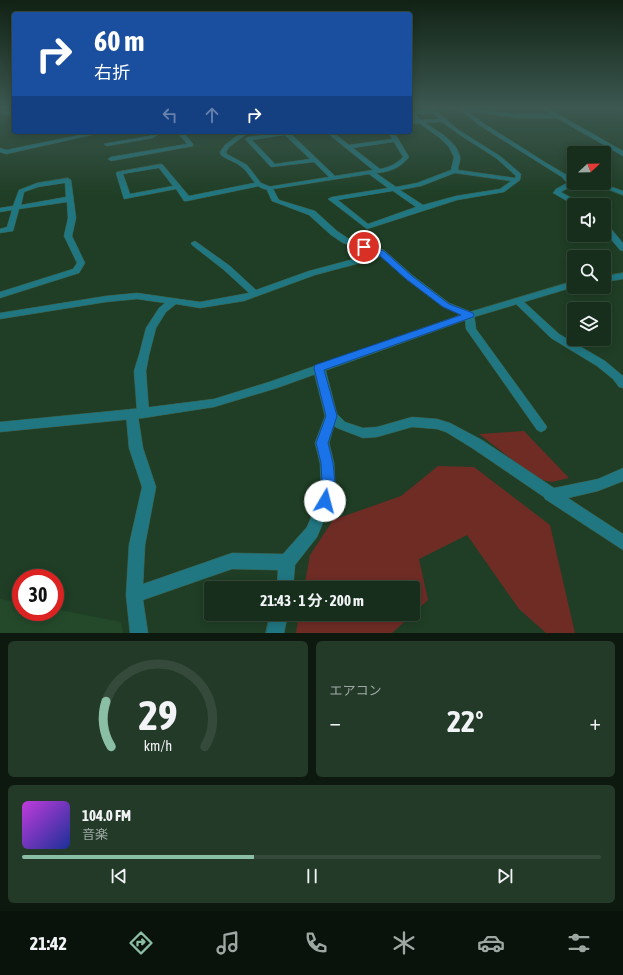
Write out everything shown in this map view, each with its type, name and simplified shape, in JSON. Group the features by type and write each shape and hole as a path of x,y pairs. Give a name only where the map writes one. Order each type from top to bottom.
{"street":[{"path":"0,150 6,152 75,138"},
{"path":"107,144 148,138"},
{"path":"112,159 191,145 185,138"},
{"path":"238,138 227,146 223,152 224,155 245,166 259,184 269,188 390,170 400,164 406,157 395,138"},
{"path":"257,138 248,139 274,166 316,160"},
{"path":"291,138 334,178"},
{"path":"336,138 379,171"},
{"path":"441,138 451,146 457,157 454,171"},
{"path":"467,138 497,156 519,175 517,180 502,191 456,198 422,208 367,228 332,199 394,190 419,184 454,171 517,180"},
{"path":"503,138 564,176 571,183 568,186 558,190 557,193 567,198"},
{"path":"595,138 610,146 623,145"},
{"path":"348,147 397,140"},
{"path":"611,147 623,154"},
{"path":"178,187 128,197 119,174 161,166 178,187 187,199 259,184"},
{"path":"371,173 422,208"},
{"path":"0,231 10,229 21,191 37,185 68,180 72,218 68,236 81,263 76,271 0,295"},
{"path":"269,188 276,201 312,213 334,233 346,241 381,252 409,277 446,305 470,315"},
{"path":"611,189 623,193"},
{"path":"0,210 70,199"},
{"path":"611,234 623,248"},
{"path":"196,243 227,268 255,294"},
{"path":"0,316 138,296 200,305 244,298 312,273 372,257 381,252"},
{"path":"611,278 623,276"},
{"path":"0,427 137,413 214,403 273,385 470,315 519,302 567,286"},
{"path":"139,633 134,595 137,545 149,487 136,448 140,371 152,328 162,310 174,301"},
{"path":"519,302 536,320 556,336 599,362 623,384"},
{"path":"470,315 470,330 541,426"},
{"path":"286,581 287,562 312,532 325,501 328,483 327,463 322,443 331,416 319,368"},
{"path":"331,416 341,425 363,433 377,432 412,422 426,422 450,428 477,444 623,544"},
{"path":"550,495 583,488 618,478 623,474"},
{"path":"134,595 232,561 287,562"},
{"path":"274,633 277,621"}],"shaded area":[{"path":"524,431 569,478 552,482 537,479 479,434"},
{"path":"438,466 474,467 550,525 575,633 546,633 519,609 467,535 419,559 428,600 420,607 420,581 305,581 310,555 333,520 401,496"},
{"path":"0,599 12,601 12,621 64,621 64,611 121,622 123,633 0,633"},
{"path":"298,621 405,621 392,633 296,633"}],"route":[{"path":"325,501 328,483 327,463 322,443 331,416 319,368 470,315 446,305 409,277 381,252 364,247"}]}
